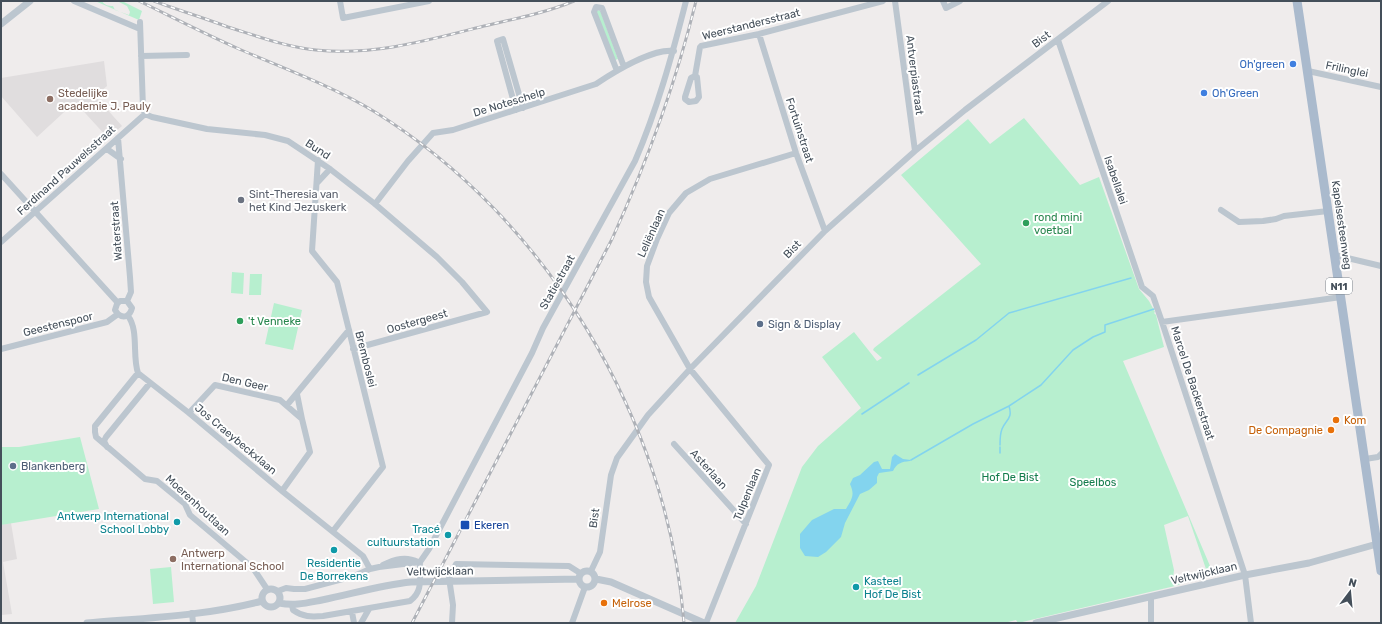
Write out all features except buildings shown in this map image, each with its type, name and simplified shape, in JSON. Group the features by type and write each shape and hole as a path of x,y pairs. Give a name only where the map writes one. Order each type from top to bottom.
{"main road":[{"name":"Kapelsesteenweg","path":"1297,1 1365,460 1379,543 1381,571"}],"street":[{"path":"1,24 30,1"},
{"path":"74,1 140,29"},
{"path":"340,1 343,18 429,1"},
{"name":"Statiestraat","path":"420,562 429,549 532,353 543,328 635,161 658,100 674,51 686,1"},
{"name":"Weerstandersstraat","path":"695,76 700,47 703,45 759,34 883,1"},
{"name":"Antverpiastraat","path":"895,1 915,151"},
{"path":"943,1 946,8 960,1"},
{"name":"Bist","path":"591,571 600,552 611,475 617,458 648,415 690,369 824,231 915,151 965,110 1108,1"},
{"path":"617,71 594,12 596,7 602,8 624,68"},
{"path":"140,22 143,108 145,114"},
{"name":"Fortuinstraat","path":"759,34 796,153 824,231"},
{"path":"516,110 497,41 503,39 523,108"},
{"name":"Isabellalei","path":"1058,40 1142,288 1153,296 1162,322"},
{"name":"De Noteschelp","path":"375,204 408,161 433,133 453,130 596,84 617,71 648,56 662,51 674,51"},
{"path":"141,56 187,55"},
{"name":"Frilinglei","path":"1308,71 1381,87"},
{"name":"Ferdinand Pauwelsstraat","path":"1,242 145,114"},
{"name":"Bund","path":"145,114 152,117 207,129 280,138 288,141 318,160 375,204 462,282 487,312"},
{"name":"Waterstraat","path":"118,138 121,159 131,292 127,301"},
{"path":"106,149 121,159"},
{"name":"Leliënlaan","path":"690,369 649,297 646,282 647,266 669,213 686,193 710,179 796,153"},
{"name":"Bremboslei","path":"318,160 312,251 337,282 383,467 334,531"},
{"path":"317,183 330,169"},
{"path":"1,174 118,303"},
{"path":"1221,210 1239,222 1263,221 1284,216 1328,211"},
{"path":"1335,254 1381,266"},
{"name":"Marcel De Backerstraat","path":"1251,623 1245,575 1162,322 1341,297"},
{"path":"127,301 129,303 132,308 128,316 122,317 118,314 115,310 118,303 127,301"},
{"name":"Oostergeest","path":"353,349 487,312"},
{"name":"Geestenspoor","path":"1,349 107,322 118,314"},
{"path":"128,316 133,326 135,364 138,373"},
{"path":"287,405 349,330"},
{"name":"Tulpenlaan","path":"690,369 769,465 705,623"},
{"name":"Jos Craeybeckxlaan","path":"138,373 189,413 282,491 334,531 363,556 370,569"},
{"name":"Moerenhoutlaan","path":"138,373 96,426 96,437 145,479 157,481 185,504 190,515 253,568 267,589"},
{"path":"107,447 104,441 106,437 150,383"},
{"name":"Den Geer","path":"189,413 215,385 280,400 302,418"},
{"path":"282,491 310,452 297,394"},
{"name":"Asterlaan","path":"674,444 746,524"},
{"path":"1365,460 1378,457 1381,454"},
{"name":"Veltwijcklaan","path":"1036,623 1245,575 1309,563 1379,543"},
{"name":"Veltwijcklaan","path":"87,623 192,613 262,602 271,607 275,606 279,597 286,588 294,590 306,589 354,576 399,559 412,558 420,562"},
{"path":"292,605 293,610 301,615 309,617 352,612 406,602 416,596 420,586 420,562"},
{"name":"Veltwijcklaan","path":"452,623 453,605 449,578 456,564 569,566 580,576"},
{"path":"585,570 591,571 596,579 594,584 590,587 585,587 580,584 580,576 585,570"},
{"name":"Veltwijcklaan","path":"267,589 272,588 279,597 292,605 394,584 580,576"},
{"path":"596,579 611,582 705,623"},
{"path":"572,623 585,587"},
{"path":"262,602 262,593 267,589"},
{"name":"Veltwijcklaan","path":"279,597 303,603"},
{"path":"1151,597 1151,623"},
{"path":"361,623 368,609"},
{"path":"352,612 354,623"},
{"path":"192,613 193,623"}],"shaded area":[{"name":"Stedelijke academie J. Pauly","path":"104,61 107,86 95,96 122,126 108,138 75,102 37,137 1,96 1,78"},
{"path":"11,523 17,559 3,562 12,614 1,615 1,525"}],"green space":[{"path":"95,1 102,1 106,5 113,6 115,10"},
{"path":"117,1 122,1 142,11 139,20 120,12 129,15 130,12 127,6"},
{"path":"600,10 618,59 615,60 596,11"},
{"name":"Hof De Bist","path":"1024,118 1080,185 1099,177 1139,289 1149,301 1155,312 1154,313 1156,315 1164,347 1123,361 1213,573 1175,586 1018,623 1016,620 1004,623 735,623 756,586 802,467 818,446 861,408 822,357 854,332 877,361 882,358 873,350 874,348 981,264 901,175 968,119 990,144","holes":["1188,516 1206,569 1173,578 1174,570 1164,525"]},
{"path":"232,272 244,273 243,294 231,293"},
{"path":"250,274 262,274 261,295 249,295"},
{"path":"274,303 302,310 293,350 265,344"},
{"path":"80,437 99,509 1,525 1,447 19,447"},
{"path":"171,567 174,602 153,604 150,569"}],"water":[{"path":"895,454 903,459 911,460 900,463 893,471 879,473 877,483 869,490 860,494 845,523 841,537 826,552 818,557 805,556 800,548 800,534 812,520 834,509 846,509 852,497 850,484 853,478 860,475 874,462 878,461 882,469 890,469 892,457"}],"waterway":[{"path":"918,375 976,340 1009,313 1131,278"},
{"path":"911,460 973,424 1009,406 1041,385 1073,350 1093,337 1105,332 1105,325 1154,309"},
{"path":"862,414 909,383"},
{"path":"1000,445 1001,431 1010,416 1009,406"},
{"path":"1000,447 1000,453"}],"railway":[{"path":"139,1 226,43 325,86 375,112 437,156 494,209 545,267 588,332 625,401 653,473 673,547 684,623"},
{"path":"154,1 228,27 283,44 305,49 338,51 359,51 401,46 529,15 574,1"},
{"path":"412,623 612,239 660,122 696,1"}],"place":[{"name":"Oh'green","path":"1293,64"},
{"name":"Oh'Green","path":"1204,93"},
{"name":"Stedelijke academie J. Pauly","path":"50,99"},
{"name":"Sint-Theresia van het Kind Jezuskerk","path":"241,200"},
{"name":"rond mini voetbal","path":"1026,223"},
{"name":"'t Venneke","path":"240,321"},
{"name":"Sign & Display","path":"760,324"},
{"name":"Kom","path":"1336,420"},
{"name":"De Compagnie","path":"1331,430"},
{"name":"Blankenberg","path":"13,466"},
{"name":"Antwerp International School Lobby","path":"177,522"},
{"name":"Ekeren","path":"465,525"},
{"name":"Tracé cultuurstation","path":"448,535"},
{"name":"Residentie De Borrekens","path":"334,550"},
{"name":"Antwerp International School","path":"173,559"},
{"name":"Kasteel Hof De Bist","path":"856,587"},
{"name":"Melrose","path":"604,603"}],"park label":[{"name":"Speelbos","path":"1093,482"}]}
